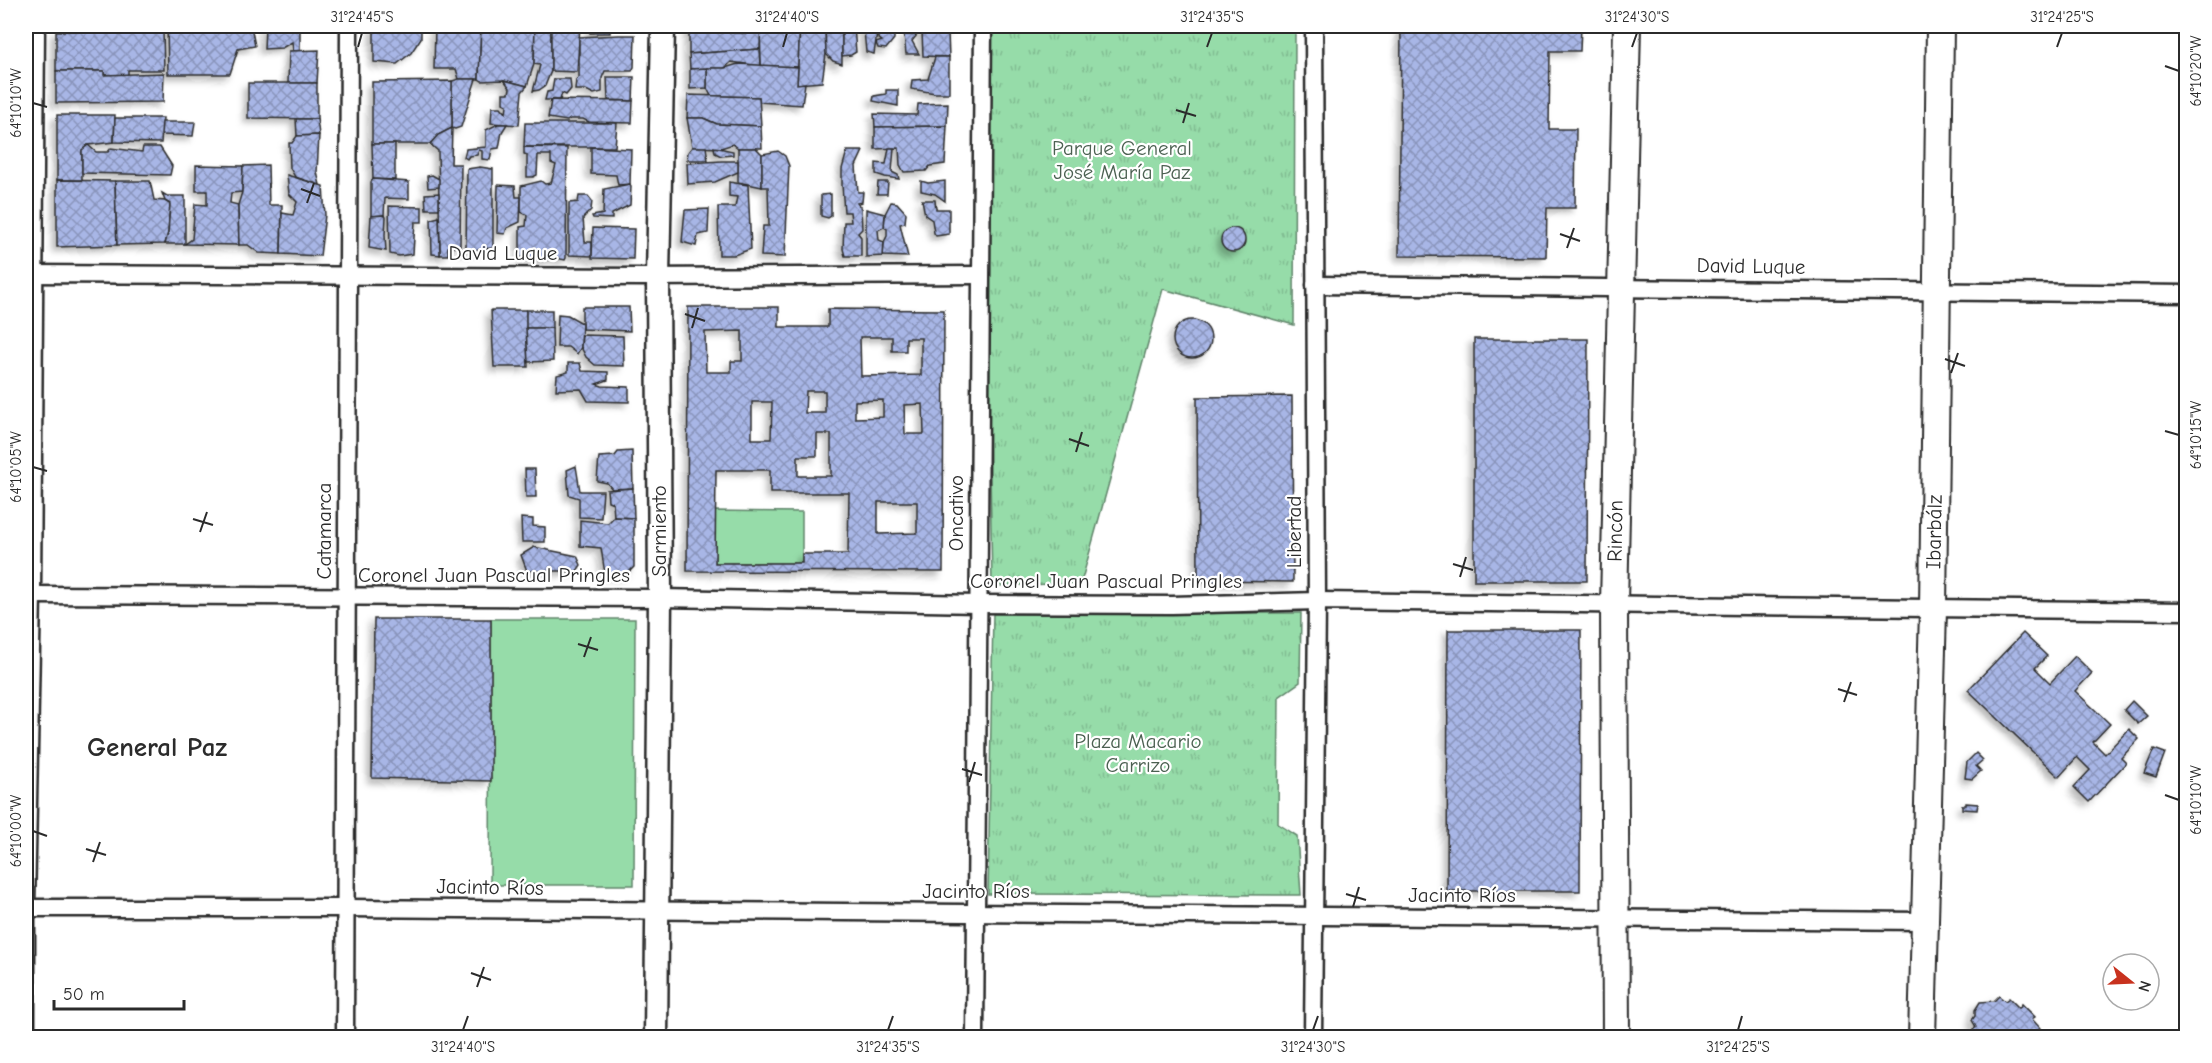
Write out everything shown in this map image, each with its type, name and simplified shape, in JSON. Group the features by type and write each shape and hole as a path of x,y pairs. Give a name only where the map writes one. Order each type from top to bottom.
{"main road":[{"name":"Sarmiento","path":"656,1038 660,598 658,277 663,26"},
{"name":"Rincón","path":"1616,1038 1614,604 1627,26"},
{"name":"Ibarbálz","path":"1922,1038 1933,609 1940,26"}],"street":[{"path":"26,1038 30,274 36,26"},
{"name":"Catamarca","path":"345,1038 349,26"},
{"name":"Oncativo","path":"975,1038 983,26"},
{"name":"Libertad","path":"1313,1038 1317,601 1314,26"},
{"name":"David Luque","path":"30,274 658,277 980,275"},
{"name":"David Luque","path":"1315,285 2187,294"},
{"name":"Coronel Juan Pascual Pringles","path":"29,595 660,598 1172,605 1317,601 2187,610"},
{"name":"Jacinto Ríos","path":"26,908 346,908 1925,921"}],"green space":[{"name":"Parque General José María Paz","path":"989,26 1295,26 1294,325 1163,289 1081,583 992,586 987,288"},
{"path":"715,511 802,512 802,563 715,563"},
{"name":"Plaza Macario Carrizo","path":"1301,613 1300,682 1279,697 1278,824 1297,836 1301,895 988,894 993,614"},
{"path":"491,619 635,619 634,885 490,885"}],"building":[{"path":"167,26 251,26 255,46 238,49 230,74 168,74"},
{"path":"265,26 300,26 300,51 293,51 292,42 282,48 264,49"},
{"path":"374,26 421,26 421,38 411,53 397,64 374,62"},
{"path":"435,26 481,26 479,79 459,79 456,69 434,69"},
{"path":"481,26 535,26 534,64 527,86 504,80 482,81 479,79"},
{"path":"535,26 551,26 551,71 545,86 533,91 540,65 534,64"},
{"path":"551,26 580,26 577,72 551,71"},
{"path":"590,26 610,26 610,33 590,33"},
{"path":"689,26 708,26 710,32 761,33 760,49 689,54"},
{"path":"734,26 760,26 761,33 735,33"},
{"path":"760,26 800,26 798,67 761,66"},
{"path":"800,26 825,26 826,54 822,82 797,84"},
{"path":"825,26 842,26 842,64 833,61 826,54"},
{"path":"842,26 854,26 856,52 851,55 842,56"},
{"path":"858,26 878,26 874,54 866,52 864,31"},
{"path":"878,26 894,26 894,39 886,49 878,48 876,43 882,41 878,38"},
{"path":"919,26 952,26 952,33 919,32"},
{"path":"1401,26 1581,26 1580,51 1550,51 1549,129 1576,129 1575,208 1547,208 1546,257 1399,256"},
{"path":"163,30 164,70 128,70 128,75 104,75 104,71 56,71 56,31"},
{"path":"922,32 948,33 949,57 923,56"},
{"path":"635,35 632,71 605,71 602,78 602,92 594,94 586,90 575,90 576,80 579,77 579,37"},
{"path":"904,35 917,35 912,41 919,54 906,54"},
{"path":"760,49 761,66 731,62 725,68 690,69 689,54"},
{"path":"319,50 317,83 288,83 289,51"},
{"path":"935,57 949,57 949,93 911,89 912,80 928,79"},
{"path":"738,64 798,67 797,84 805,83 802,105 759,102 759,97 711,96 707,88 707,68 725,68"},
{"path":"707,68 707,88 690,89 690,69"},
{"path":"56,71 104,71 104,75 164,73 163,102 56,103"},
{"path":"607,77 634,77 633,101 608,100"},
{"path":"476,79 461,127 455,129 452,128 452,81"},
{"path":"554,79 570,79 571,89 566,95 562,93 560,100 545,100 547,92 552,91"},
{"path":"504,80 527,86 522,92 519,125 491,123 492,107 501,107 506,113 507,105 503,103 503,93 509,93 510,88"},
{"path":"452,81 452,128 438,135 430,144 372,144 372,82"},
{"path":"248,83 317,83 317,119 248,118"},
{"path":"886,90 898,90 898,106 873,101 874,96 886,94"},
{"path":"688,95 759,97 761,126 717,124 703,118 687,118"},
{"path":"551,100 633,101 632,123 589,122 583,119 567,121 548,118"},
{"path":"948,103 947,126 875,127 874,114 917,115 918,104"},
{"path":"57,115 115,115 114,142 88,145 82,150 82,180 57,180"},
{"path":"115,118 163,118 161,143 114,142"},
{"path":"687,118 703,118 717,124 761,126 762,148 738,148 733,144 721,148 692,147"},
{"path":"296,119 317,119 319,135 297,136"},
{"path":"162,122 195,122 193,136 161,135"},
{"path":"525,123 617,123 615,147 524,147"},
{"path":"498,124 507,124 502,132 499,148 492,149 490,160 482,159 482,151 479,150 477,155 469,156 467,159 464,157 466,149 486,147 486,130"},
{"path":"947,126 945,164 930,166 926,171 904,172 900,165 899,148 875,149 875,127"},
{"path":"452,128 451,164 461,164 460,247 448,247 448,255 440,255 438,151 430,144 438,135"},
{"path":"319,135 317,172 320,185 295,177 290,168 289,143 292,143 297,136"},
{"path":"372,144 395,144 395,180 373,179"},
{"path":"88,145 96,152 108,152 111,148 142,152 143,147 160,147 172,166 170,175 82,173 82,150"},
{"path":"524,147 567,148 565,260 551,257 548,260 520,257 520,227 526,226 527,215 521,212 521,186 541,181 545,184 551,183 556,165 551,163 551,155 538,155 537,175 527,177 527,155 524,154"},
{"path":"591,147 631,149 630,184 618,185 616,175 591,174"},
{"path":"692,147 706,147 708,160 687,160 688,152"},
{"path":"714,147 733,151 733,155 721,156 715,153"},
{"path":"738,148 756,148 762,154 762,187 738,182"},
{"path":"889,148 894,148 892,172 898,175 899,179 876,174 876,163 886,164"},
{"path":"778,151 785,156 789,166 785,257 761,256 763,226 769,226 768,187 762,187 762,154"},
{"path":"847,151 863,151 856,166 858,192 863,192 862,202 857,203 861,208 862,229 858,233 861,237 861,256 845,256 843,249 844,222 851,222 850,212 844,212 842,185 842,169"},
{"path":"738,161 738,172 715,182 688,184 687,163"},
{"path":"196,165 243,166 242,192 231,193 230,203 238,205 239,245 185,244 192,239 195,204 207,205 207,191 196,191"},
{"path":"268,165 269,205 282,205 281,254 259,253 248,245 239,245 238,205 242,192 243,166"},
{"path":"480,167 493,169 493,248 466,251 467,169"},
{"path":"287,175 323,186 325,215 320,256 281,254 282,213 293,215 297,202 289,194"},
{"path":"432,175 439,179 439,187 428,188 427,176"},
{"path":"373,179 409,182 409,199 385,198 384,215 371,216 371,182"},
{"path":"57,180 115,181 117,245 57,247"},
{"path":"115,181 150,181 154,200 170,204 165,244 117,245"},
{"path":"921,181 928,183 945,181 945,201 935,194 921,191"},
{"path":"729,182 748,185 751,249 734,255 719,255 718,207 735,207 737,197 729,196"},
{"path":"878,182 888,182 887,194 877,194"},
{"path":"630,184 630,205 612,214 612,219 593,218 592,216 603,214 604,189"},
{"path":"498,185 515,186 516,197 521,197 520,222 507,228 505,234 497,233"},
{"path":"162,193 167,196 185,196 185,244 165,244 170,204 165,201"},
{"path":"439,193 439,209 426,209 425,194"},
{"path":"831,194 831,216 828,218 821,216 821,195"},
{"path":"579,196 588,196 592,201 591,210 583,218 585,242 592,242 592,256 569,255 569,203 578,202"},
{"path":"922,200 935,200 936,209 949,209 949,234 936,236 932,220 925,215"},
{"path":"891,202 897,203 906,213 905,223 900,224 908,257 883,256 887,236 887,229 884,227 885,214"},
{"path":"389,206 422,207 422,222 415,222 413,254 399,256 390,254"},
{"path":"709,209 708,233 698,235 696,246 682,242 685,210"},
{"path":"866,209 885,214 884,227 878,230 879,240 884,242 883,256 866,257"},
{"path":"384,215 386,217 386,251 369,248 371,216"},
{"path":"439,217 440,255 432,254 431,219"},
{"path":"593,228 634,229 633,259 592,258"},
{"path":"1233,228 1241,232 1245,240 1241,248 1233,252 1225,248 1221,240 1225,232"},
{"path":"582,307 629,307 630,331 582,329"},
{"path":"688,307 779,307 779,327 828,327 828,309 944,310 943,572 687,571","holes":["742,331 742,361 731,361 731,372 706,372 705,332","860,337 892,337 892,351 906,351 906,338 921,338 921,375 861,376","806,391 825,391 825,413 805,413","883,400 883,417 855,418 855,401","752,402 772,402 771,439 752,439","923,404 924,434 905,434 904,405","817,434 831,434 831,476 798,476 798,456 817,456","716,470 770,470 770,493 849,493 848,554 802,554 802,563 715,563","878,502 917,502 917,533 878,534"]},
{"path":"491,310 526,310 528,367 494,367"},
{"path":"526,310 552,310 552,328 526,328"},
{"path":"558,314 568,315 582,323 581,347 577,354 568,347 557,347"},
{"path":"1192,320 1206,325 1211,339 1206,353 1192,358 1178,353 1173,339 1178,325"},
{"path":"526,328 552,328 553,361 528,362"},
{"path":"582,335 623,336 624,366 595,365 586,357 581,347"},
{"path":"1474,339 1588,339 1587,581 1474,581"},
{"path":"568,363 580,363 582,371 608,372 608,380 596,384 629,387 629,402 588,401 581,389 556,390 557,375 568,372"},
{"path":"1292,396 1293,582 1198,581 1197,397"},
{"path":"632,451 633,488 612,489 607,483 597,481 599,457 615,456 618,452"},
{"path":"576,466 580,491 603,491 601,518 579,517 579,498 569,495 567,470"},
{"path":"525,469 535,469 536,497 526,497"},
{"path":"633,488 634,518 614,517 613,503 608,501 607,490"},
{"path":"614,517 634,518 634,567 626,575 605,574 601,548 580,546 580,520 608,523"},
{"path":"521,518 533,519 533,526 545,527 545,542 522,542"},
{"path":"534,547 577,556 581,565 577,571 527,571 521,555"},
{"path":"374,619 491,619 491,781 372,778"},
{"path":"1448,630 1581,630 1580,891 1447,891"},
{"path":"2023,633 2047,656 2035,668 2050,683 2075,656 2092,673 2075,691 2110,724 2093,742 2105,754 2129,729 2139,739 2121,758 2126,763 2089,802 2074,787 2090,770 2077,757 2059,777 1968,690"},
{"path":"2132,701 2147,716 2138,724 2124,710"},
{"path":"2154,749 2165,753 2156,777 2144,773"},
{"path":"1976,753 1983,760 1976,766 1981,771 1972,779 1965,778 1967,762"},
{"path":"1978,804 1977,810 1962,809 1962,805"},
{"path":"1999,996 2005,1001 2009,998 2019,1008 2022,1004 2035,1017 2032,1019 2040,1028 2034,1035 2036,1038 1973,1038 1970,1033 1976,1027 1972,1020 1975,1010 1980,1002 1994,1001"}],"district":[{"name":"General Paz","path":"157,747"}]}
